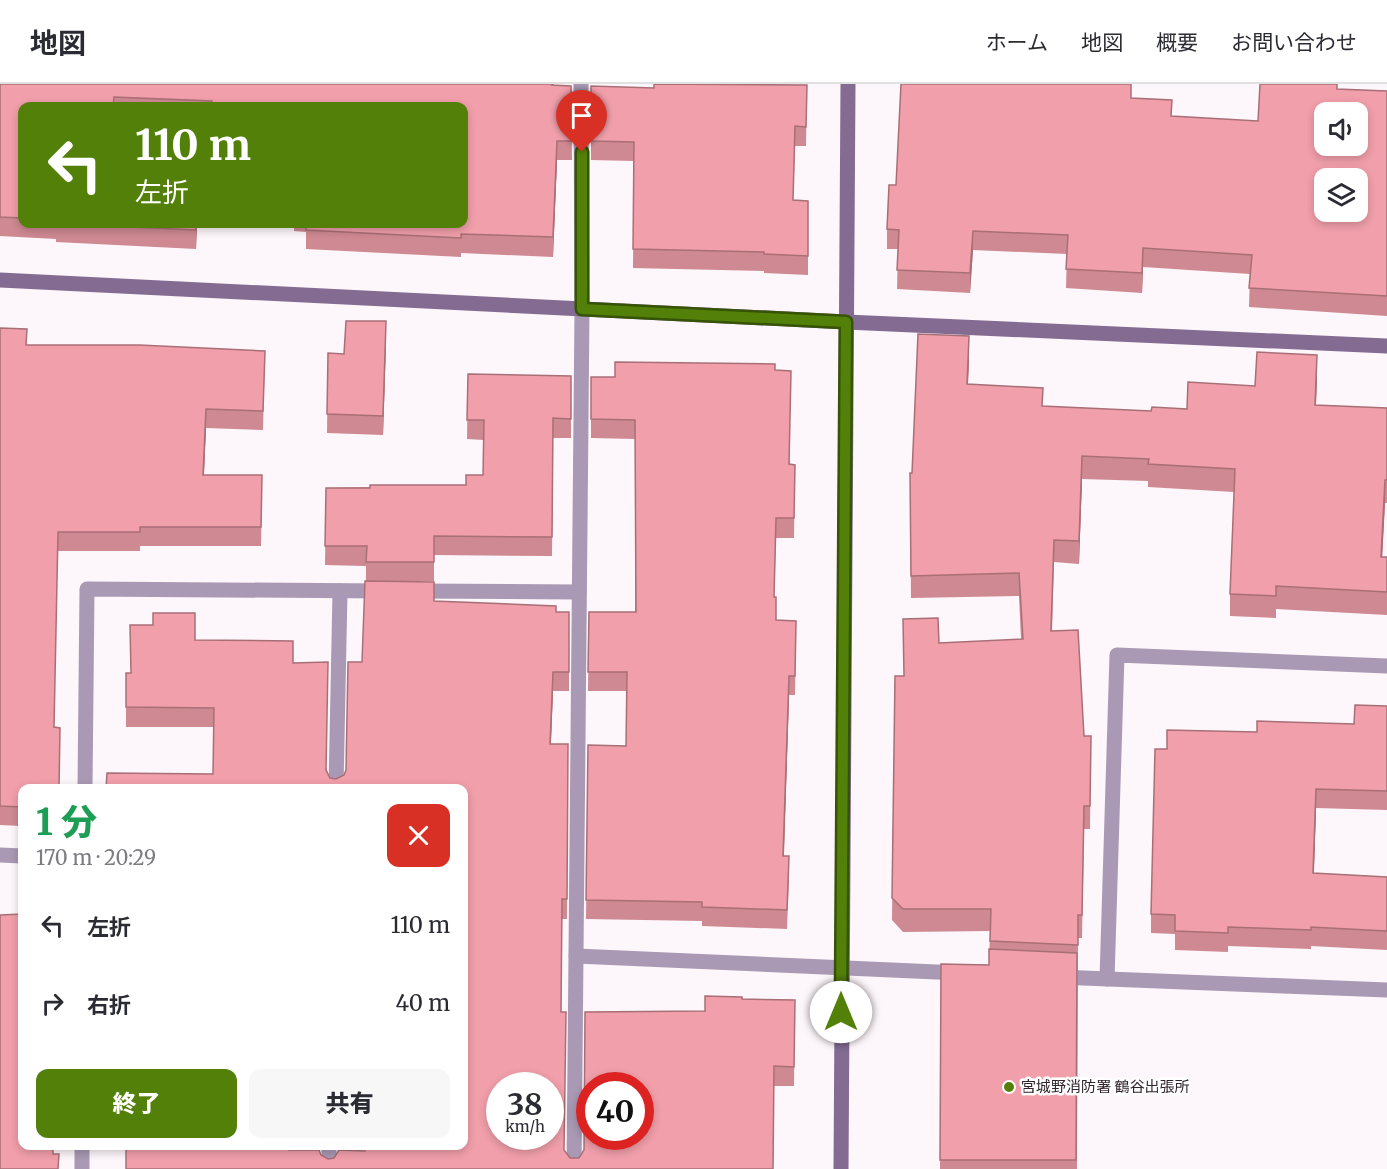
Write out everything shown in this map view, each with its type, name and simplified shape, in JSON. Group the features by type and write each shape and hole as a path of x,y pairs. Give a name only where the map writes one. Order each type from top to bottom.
{"street":[{"path":"574,1169 582,309 581,84"},
{"path":"841,1169 848,84"},
{"path":"0,280 1387,346"},
{"path":"85,784 87,589 579,592"},
{"path":"336,784 340,591"},
{"path":"1107,979 1117,655 1387,666"},
{"path":"0,855 18,856"},
{"path":"576,956 969,973"},
{"path":"1038,976 1387,990"},
{"path":"82,1150 82,1169"},
{"path":"329,1150 329,1169"}],"building":[{"path":"0,84 553,84 571,86 572,141 557,141 553,237 461,234 461,238 306,230 306,228 468,228 468,102 212,102 114,97 113,102 18,102 18,218 0,217"},
{"path":"654,84 807,85 806,127 795,126 793,200 808,201 808,256 764,254 764,252 633,249 634,142 591,141 591,86 654,88"},
{"path":"901,84 1131,84 1131,98 1172,100 1171,116 1258,121 1260,84 1337,84 1337,89 1387,91 1387,296 1249,288 1252,255 1143,248 1142,273 1066,269 1068,235 973,231 970,273 897,270 899,230 887,229 889,185 896,185"},
{"path":"153,228 196,228 196,230"},
{"path":"346,321 386,321 383,416 327,414 328,353 344,354"},
{"path":"0,328 27,329 26,345 139,345 265,351 263,411 206,409 203,475 262,475 261,527 140,527 140,532 58,532 54,727 60,728 59,784 18,784 18,807 0,806"},
{"path":"918,334 969,336 967,384 1043,388 1042,406 1151,411 1152,407 1187,409 1188,382 1255,386 1257,352 1317,355 1315,405 1387,408 1387,480 1385,480 1381,557 1387,557 1387,592 1276,586 1276,596 1230,594 1235,469 1148,464 1149,459 1082,456 1079,541 1054,540 1051,631 1078,630 1084,736 1091,736 1090,806 1084,806 1082,915 1078,915 1078,945 990,941 991,909 903,909 892,898 895,676 904,676 903,619 938,618 939,643 1023,639 1019,573 911,576 910,473 912,473"},
{"path":"615,362 775,364 775,370 791,371 789,464 795,465 794,518 776,518 774,597 776,597 776,620 796,621 795,676 789,676 783,856 789,856 787,910 702,907 702,902 586,900 588,745 626,746 627,672 588,672 589,612 636,612 635,420 591,419 591,377 615,377"},
{"path":"468,374 571,376 571,419 553,418 552,537 434,536 434,562 366,562 367,546 325,546 326,488 370,488 370,485 466,485 466,475 483,475 484,420 467,420"},
{"path":"365,581 434,582 434,601 556,606 556,612 569,612 569,672 553,672 550,744 568,744 567,899 562,899 561,1012 566,1012 564,1150 570,1158 579,1158 584,1150 654,1150 654,1072 585,1072 585,1012 705,1011 705,996 795,1000 794,1067 774,1066 773,1169 126,1169 126,1150 319,1150 321,1155 328,1159 334,1158 339,1150 468,1150 468,784 106,784 107,773 213,774 214,708 126,707 126,673 131,673 130,625 153,625 153,613 195,613 195,640 293,641 293,663 328,662 326,770 330,778 336,779 344,775 346,770 348,662 362,662"},
{"path":"1355,705 1387,706 1387,791 1316,789 1313,873 1387,877 1387,931 1311,927 1311,930 1228,927 1228,933 1175,931 1175,915 1151,914 1155,749 1167,749 1167,730 1257,732 1257,721 1354,724"},
{"path":"18,914 18,1150 53,1150 53,1154 59,1154 58,1169 0,1169 0,915"},
{"path":"989,949 1077,953 1076,1160 940,1160 941,964 989,965"}],"place":[{"name":"宮城野消防署 鶴谷出張所","path":"1009,1087"}],"route":[{"path":"582,152 582,309 846,322 841,1012"}]}
